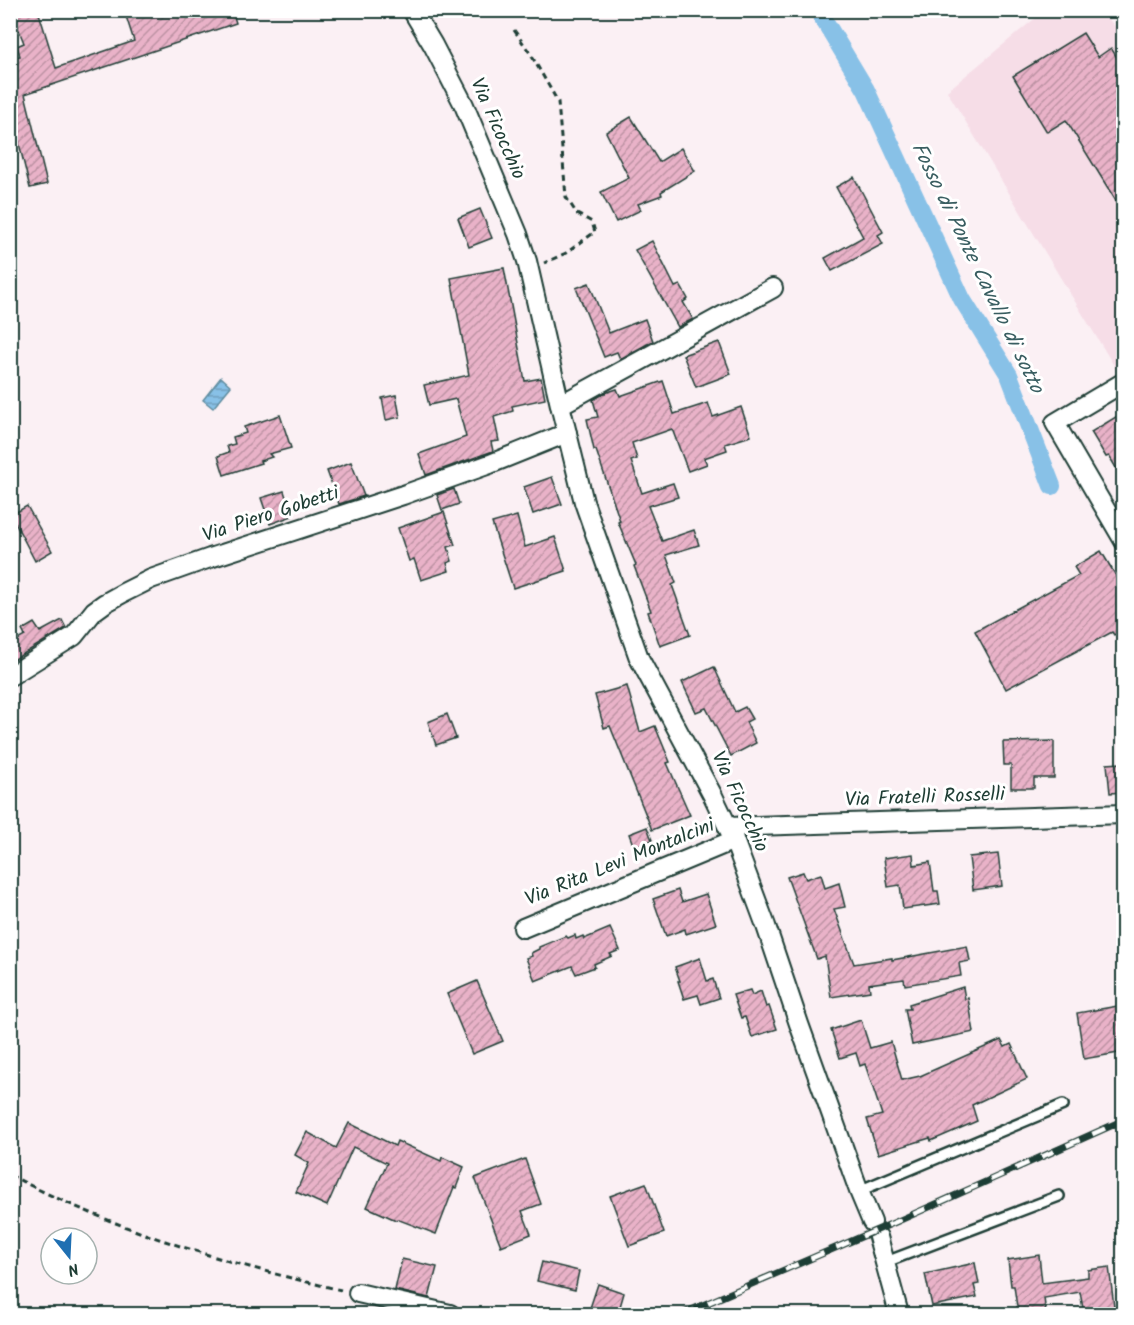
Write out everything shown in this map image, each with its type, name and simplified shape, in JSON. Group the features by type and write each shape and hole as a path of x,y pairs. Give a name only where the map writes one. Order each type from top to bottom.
{"street":[{"name":"Via Ficocchio","path":"412,10 464,105 518,234 529,271 584,502 639,658 687,745 731,833 875,1230 899,1314"},
{"path":"560,405 773,288"},
{"path":"1124,382 1055,423 1124,541"},
{"name":"Via Piero Gobetti","path":"10,676 74,636 94,611 105,603 151,579 403,495 567,433"},
{"name":"Via Fratelli Rosselli","path":"731,833 1124,814"},
{"name":"Via Rita Levi Montalcini","path":"523,927 731,833"},
{"path":"358,1293 450,1314"}],"lane":[{"path":"859,1191 1063,1106"},
{"path":"886,1262 1059,1196"}],"path":[{"path":"514,30 558,102 566,197 577,214 592,222 595,232 566,253 529,271"},
{"path":"10,1175 93,1214 154,1237 302,1281 358,1293"}],"shaded area":[{"path":"1044,11 1101,11 1123,35 1124,364 1116,369 947,91"}],"water":[{"path":"221,377 231,386 213,408 203,400"}],"building":[{"path":"11,10 38,10 56,68 134,41 124,10 232,10 236,23 25,94 47,184 30,188 10,107 10,57 20,56 17,46 24,43"},
{"path":"1083,33 1098,57 1111,48 1124,68 1124,214 1066,120 1047,132 1013,76"},
{"path":"631,117 659,162 681,148 695,171 661,192 662,195 638,204 641,210 616,222 601,192 629,178 606,132"},
{"path":"854,177 883,232 878,235 883,244 832,271 825,258 863,237 836,187"},
{"path":"480,209 492,238 469,247 458,218"},
{"path":"652,241 675,287 680,285 688,299 683,302 693,319 678,327 635,250"},
{"path":"504,268 525,381 541,378 545,399 512,406 513,411 494,417 499,441 491,442 493,451 426,475 419,454 466,437 456,399 429,405 424,385 469,375 451,278"},
{"path":"589,283 609,333 645,319 653,341 620,359 617,352 604,357 576,288"},
{"path":"719,342 731,374 696,387 683,355"},
{"path":"663,381 674,414 708,403 713,417 741,407 751,436 725,444 727,450 704,458 707,464 688,471 672,429 632,443 637,459 631,461 642,493 673,483 678,497 648,506 662,541 694,530 699,545 666,555 676,583 672,585 690,635 660,646 648,612 651,611 634,566 636,565 618,522 620,521 596,450 594,450 587,419 598,417 593,400 605,393 617,389 620,396"},
{"path":"396,395 400,417 386,420 382,398"},
{"path":"1124,412 1124,481 1091,432"},
{"path":"280,415 291,448 269,454 272,457 260,461 261,463 224,475 218,456 229,452 227,446 235,444 233,437 246,433 244,427"},
{"path":"351,462 364,496 339,504 327,471"},
{"path":"552,477 562,504 533,514 524,487"},
{"path":"454,489 459,504 442,510 437,495"},
{"path":"284,491 292,516 270,524 261,498"},
{"path":"27,506 52,551 35,561 11,515"},
{"path":"444,512 455,545 448,547 452,561 447,563 449,571 421,580 414,559 409,561 398,528"},
{"path":"517,516 525,547 555,537 566,571 513,588 492,523"},
{"path":"1101,551 1124,589 1124,629 1114,635 1112,632 1006,689 975,631 1079,575 1074,567"},
{"path":"62,620 66,628 10,662 10,644 25,636 22,630 34,623 40,632"},
{"path":"714,667 735,712 745,707 752,719 746,722 756,743 731,756 706,708 696,712 682,682"},
{"path":"627,686 640,732 655,726 670,762 667,763 690,815 652,830 610,726 604,728 595,695"},
{"path":"447,714 456,738 436,745 428,722"},
{"path":"1054,741 1054,778 1034,778 1034,788 1011,788 1011,765 1004,765 1003,742"},
{"path":"1121,763 1123,792 1110,793 1107,764"},
{"path":"647,827 652,840 634,847 629,834"},
{"path":"913,854 914,865 930,862 934,891 938,891 940,904 903,909 900,885 888,887 884,858"},
{"path":"998,854 1002,886 973,890 969,857"},
{"path":"803,872 806,879 821,874 825,888 839,883 845,907 834,909 854,964 892,958 892,960 967,946 970,961 959,963 961,976 905,985 904,979 869,984 870,991 831,997 825,956 817,959 787,877"},
{"path":"678,890 682,902 706,894 716,924 686,934 685,929 666,936 653,899"},
{"path":"610,928 620,950 610,954 612,956 594,964 595,967 576,974 572,966 535,981 526,958 532,956 531,953 539,947 566,936 568,938 575,935 576,939 583,936 584,939"},
{"path":"700,958 707,981 713,979 719,998 701,1004 698,995 684,999 675,967"},
{"path":"477,981 503,1041 472,1054 447,994"},
{"path":"963,987 965,999 968,998 974,1032 912,1045 905,1009 910,1009 909,1004"},
{"path":"750,990 752,995 761,991 777,1029 752,1037 745,1017 741,1018 733,995"},
{"path":"1124,1005 1124,1052 1084,1059 1077,1013"},
{"path":"861,1020 870,1048 891,1042 902,1080 920,1076 1001,1040 1005,1047 1011,1044 1027,1079 972,1105 977,1121 931,1141 930,1138 878,1154 867,1119 882,1115 865,1064 860,1066 856,1053 840,1058 831,1030"},
{"path":"349,1123 395,1146 397,1141 441,1161 442,1157 464,1167 436,1234 367,1207 387,1163 353,1147 327,1206 296,1192 309,1163 295,1155 307,1132 336,1148"},
{"path":"525,1159 541,1204 522,1211 531,1234 501,1246 475,1178"},
{"path":"646,1183 664,1233 629,1246 610,1196"},
{"path":"1039,1255 1042,1283 1088,1277 1088,1270 1109,1267 1115,1314 1084,1314 1080,1292 1044,1298 1046,1314 1018,1314 1008,1260"},
{"path":"402,1259 437,1267 429,1298 395,1290"},
{"path":"542,1262 579,1271 575,1290 537,1281"},
{"path":"975,1263 979,1284 974,1285 977,1297 932,1306 925,1274"},
{"path":"598,1284 624,1293 619,1310 611,1308 609,1314 588,1314"}],"waterway":[{"name":"Fosso di Ponte Cavallo di sotto","path":"818,10 866,90 962,299 1009,375 1052,486"}],"railway":[{"path":"682,1314 1124,1120"}]}
